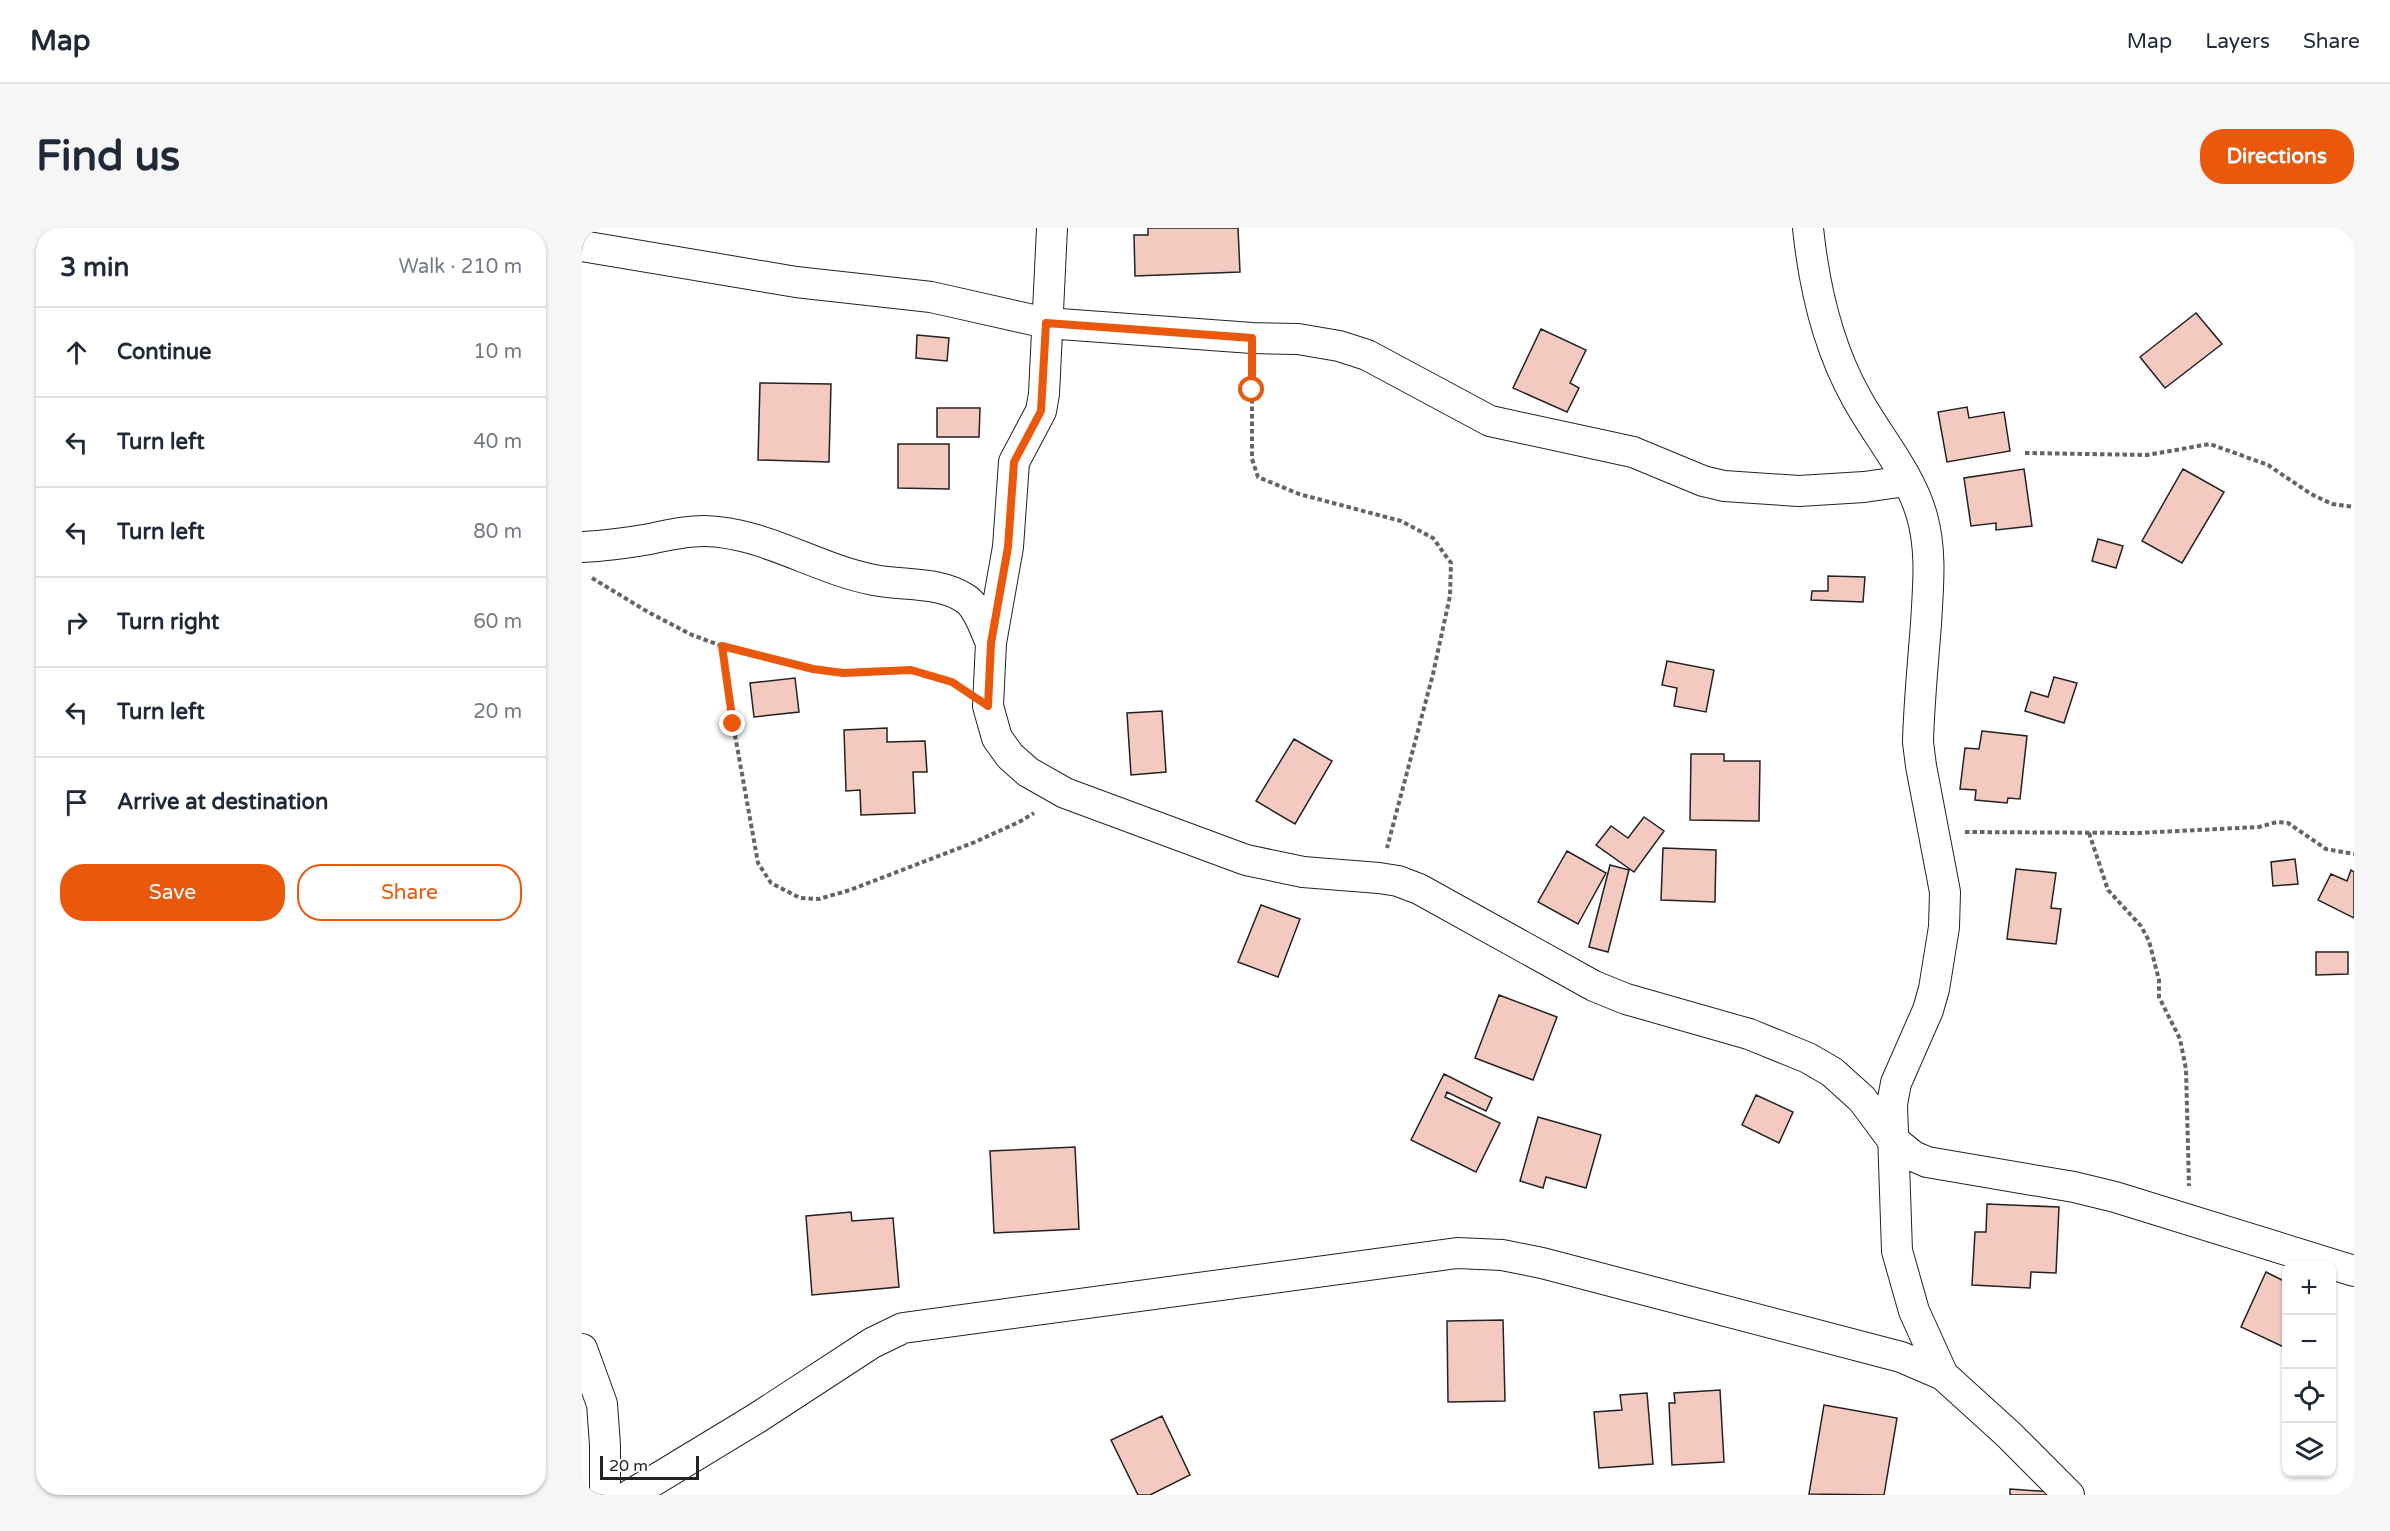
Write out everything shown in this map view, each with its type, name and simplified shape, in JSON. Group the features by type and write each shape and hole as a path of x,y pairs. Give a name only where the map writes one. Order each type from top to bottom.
{"street":[{"path":"1052,228 1041,411 1014,462 1008,547 991,643 988,706 997,738 1010,756 1028,772 1065,793 1246,860 1275,868 1303,872 1398,881 1419,889 1594,986 1626,999 1749,1034 1808,1058 1832,1072 1862,1099 1891,1138 1912,1156 1927,1162 2074,1187 2115,1197 2354,1270"},
{"path":"1808,228 1811,262 1830,341 1857,399 1906,481 1921,513 1927,536 1930,568 1918,742 1920,766 1945,892 1941,958 1928,1010 1896,1083 1892,1104 1891,1138 1897,1251 1914,1311 1943,1374"},
{"path":"582,246 796,282 931,297 1046,323 1252,338 1298,339 1340,345 1367,355 1490,421 1633,452 1703,481 1724,486 1799,491 1864,487 1906,481"},
{"path":"586,562 625,543 689,531 746,537 851,575 936,587 952,592 969,600 991,643"},
{"path":"630,1495 756,1418 872,1342 903,1328 1457,1253 1502,1255 1542,1263 1901,1357 1943,1374 2069,1495"},
{"path":"582,1349 602,1404 605,1495"}],"path":[{"path":"1252,338 1252,459 1258,477 1299,494 1401,521 1433,538 1451,563 1450,596 1433,674 1379,878"},
{"path":"2025,453 2154,454 2210,444 2268,465 2311,494 2332,504 2354,507"},
{"path":"586,562 648,612 692,635 722,646 813,669 843,673 911,670 952,682 988,706"},
{"path":"722,646 733,724 758,863 771,883 800,898 819,899 850,890 975,842 1019,822 1065,793"},
{"path":"1934,831 2137,833 2259,827 2277,822 2288,823 2326,849 2354,854"},
{"path":"2089,833 2108,890 2141,926 2149,941 2159,980 2159,997 2180,1039 2186,1069 2190,1220"}],"building":[{"path":"1148,228 1238,228 1240,272 1135,276 1134,235 1148,235"},
{"path":"2196,313 2222,344 2165,388 2140,357"},
{"path":"1541,329 1586,350 1570,383 1579,388 1567,412 1513,388"},
{"path":"917,335 949,338 947,361 916,358"},
{"path":"760,383 831,384 829,462 758,460"},
{"path":"1967,407 1969,418 2004,412 2010,451 1947,462 1938,412"},
{"path":"937,408 980,408 979,437 937,437"},
{"path":"898,444 949,444 949,489 898,488"},
{"path":"2024,469 2032,526 1996,530 1996,523 1971,526 1964,478"},
{"path":"2183,469 2224,492 2182,563 2142,541"},
{"path":"2098,539 2123,546 2116,568 2092,561"},
{"path":"1828,576 1865,577 1863,602 1811,600 1812,591 1828,591"},
{"path":"1667,661 1714,670 1706,712 1674,706 1677,688 1662,685"},
{"path":"2054,677 2077,683 2064,723 2025,711 2031,692 2048,697"},
{"path":"795,678 799,712 754,717 750,683"},
{"path":"1162,711 1166,772 1131,775 1127,713"},
{"path":"887,728 887,742 925,741 927,772 913,772 915,813 861,815 860,790 846,791 844,730"},
{"path":"1982,731 2027,736 2020,799 2008,798 2007,803 1975,800 1976,790 1960,789 1965,748 1979,749"},
{"path":"1294,739 1332,761 1295,824 1256,801"},
{"path":"1691,754 1724,754 1724,761 1760,761 1759,821 1690,820"},
{"path":"1644,817 1664,831 1634,872 1596,845 1611,826 1628,838"},
{"path":"1663,848 1716,850 1715,902 1661,900"},
{"path":"1567,851 1606,873 1578,924 1538,902"},
{"path":"2295,859 2298,884 2273,886 2271,862"},
{"path":"1610,865 1629,870 1608,952 1589,947"},
{"path":"2016,869 2056,873 2051,908 2061,909 2056,944 2007,939"},
{"path":"2351,870 2354,872 2354,918 2318,900 2331,874 2347,881"},
{"path":"1261,905 1300,919 1278,977 1238,962"},
{"path":"2316,952 2348,952 2348,974 2316,975"},
{"path":"1499,995 1557,1017 1533,1080 1475,1058"},
{"path":"1444,1074 1492,1098 1486,1111 1447,1092 1445,1097 1500,1123 1476,1172 1411,1140"},
{"path":"1756,1095 1793,1112 1779,1143 1742,1125"},
{"path":"1538,1117 1601,1135 1586,1188 1546,1177 1543,1188 1520,1181"},
{"path":"1075,1147 1079,1229 994,1233 990,1151"},
{"path":"1987,1204 2059,1207 2056,1273 2031,1272 2030,1288 1972,1285 1975,1232 1986,1232"},
{"path":"851,1212 852,1221 893,1218 899,1287 812,1295 806,1216"},
{"path":"2266,1272 2282,1280 2282,1346 2241,1327"},
{"path":"1503,1320 1505,1401 1448,1402 1447,1321"},
{"path":"1720,1390 1724,1462 1672,1465 1669,1403 1675,1403 1674,1393"},
{"path":"1647,1393 1653,1464 1599,1468 1594,1412 1622,1410 1620,1395"},
{"path":"1824,1405 1897,1418 1884,1495 1809,1494"},
{"path":"1162,1416 1190,1475 1150,1495 1138,1495 1111,1440"},
{"path":"2010,1489 2053,1492 2052,1495 2010,1495"}],"route":[{"path":"733,724 722,646 813,669 843,673 911,670 952,682 988,706 991,643 1008,547 1014,462 1041,411 1044,394 1046,323 1252,338 1252,390"}]}
